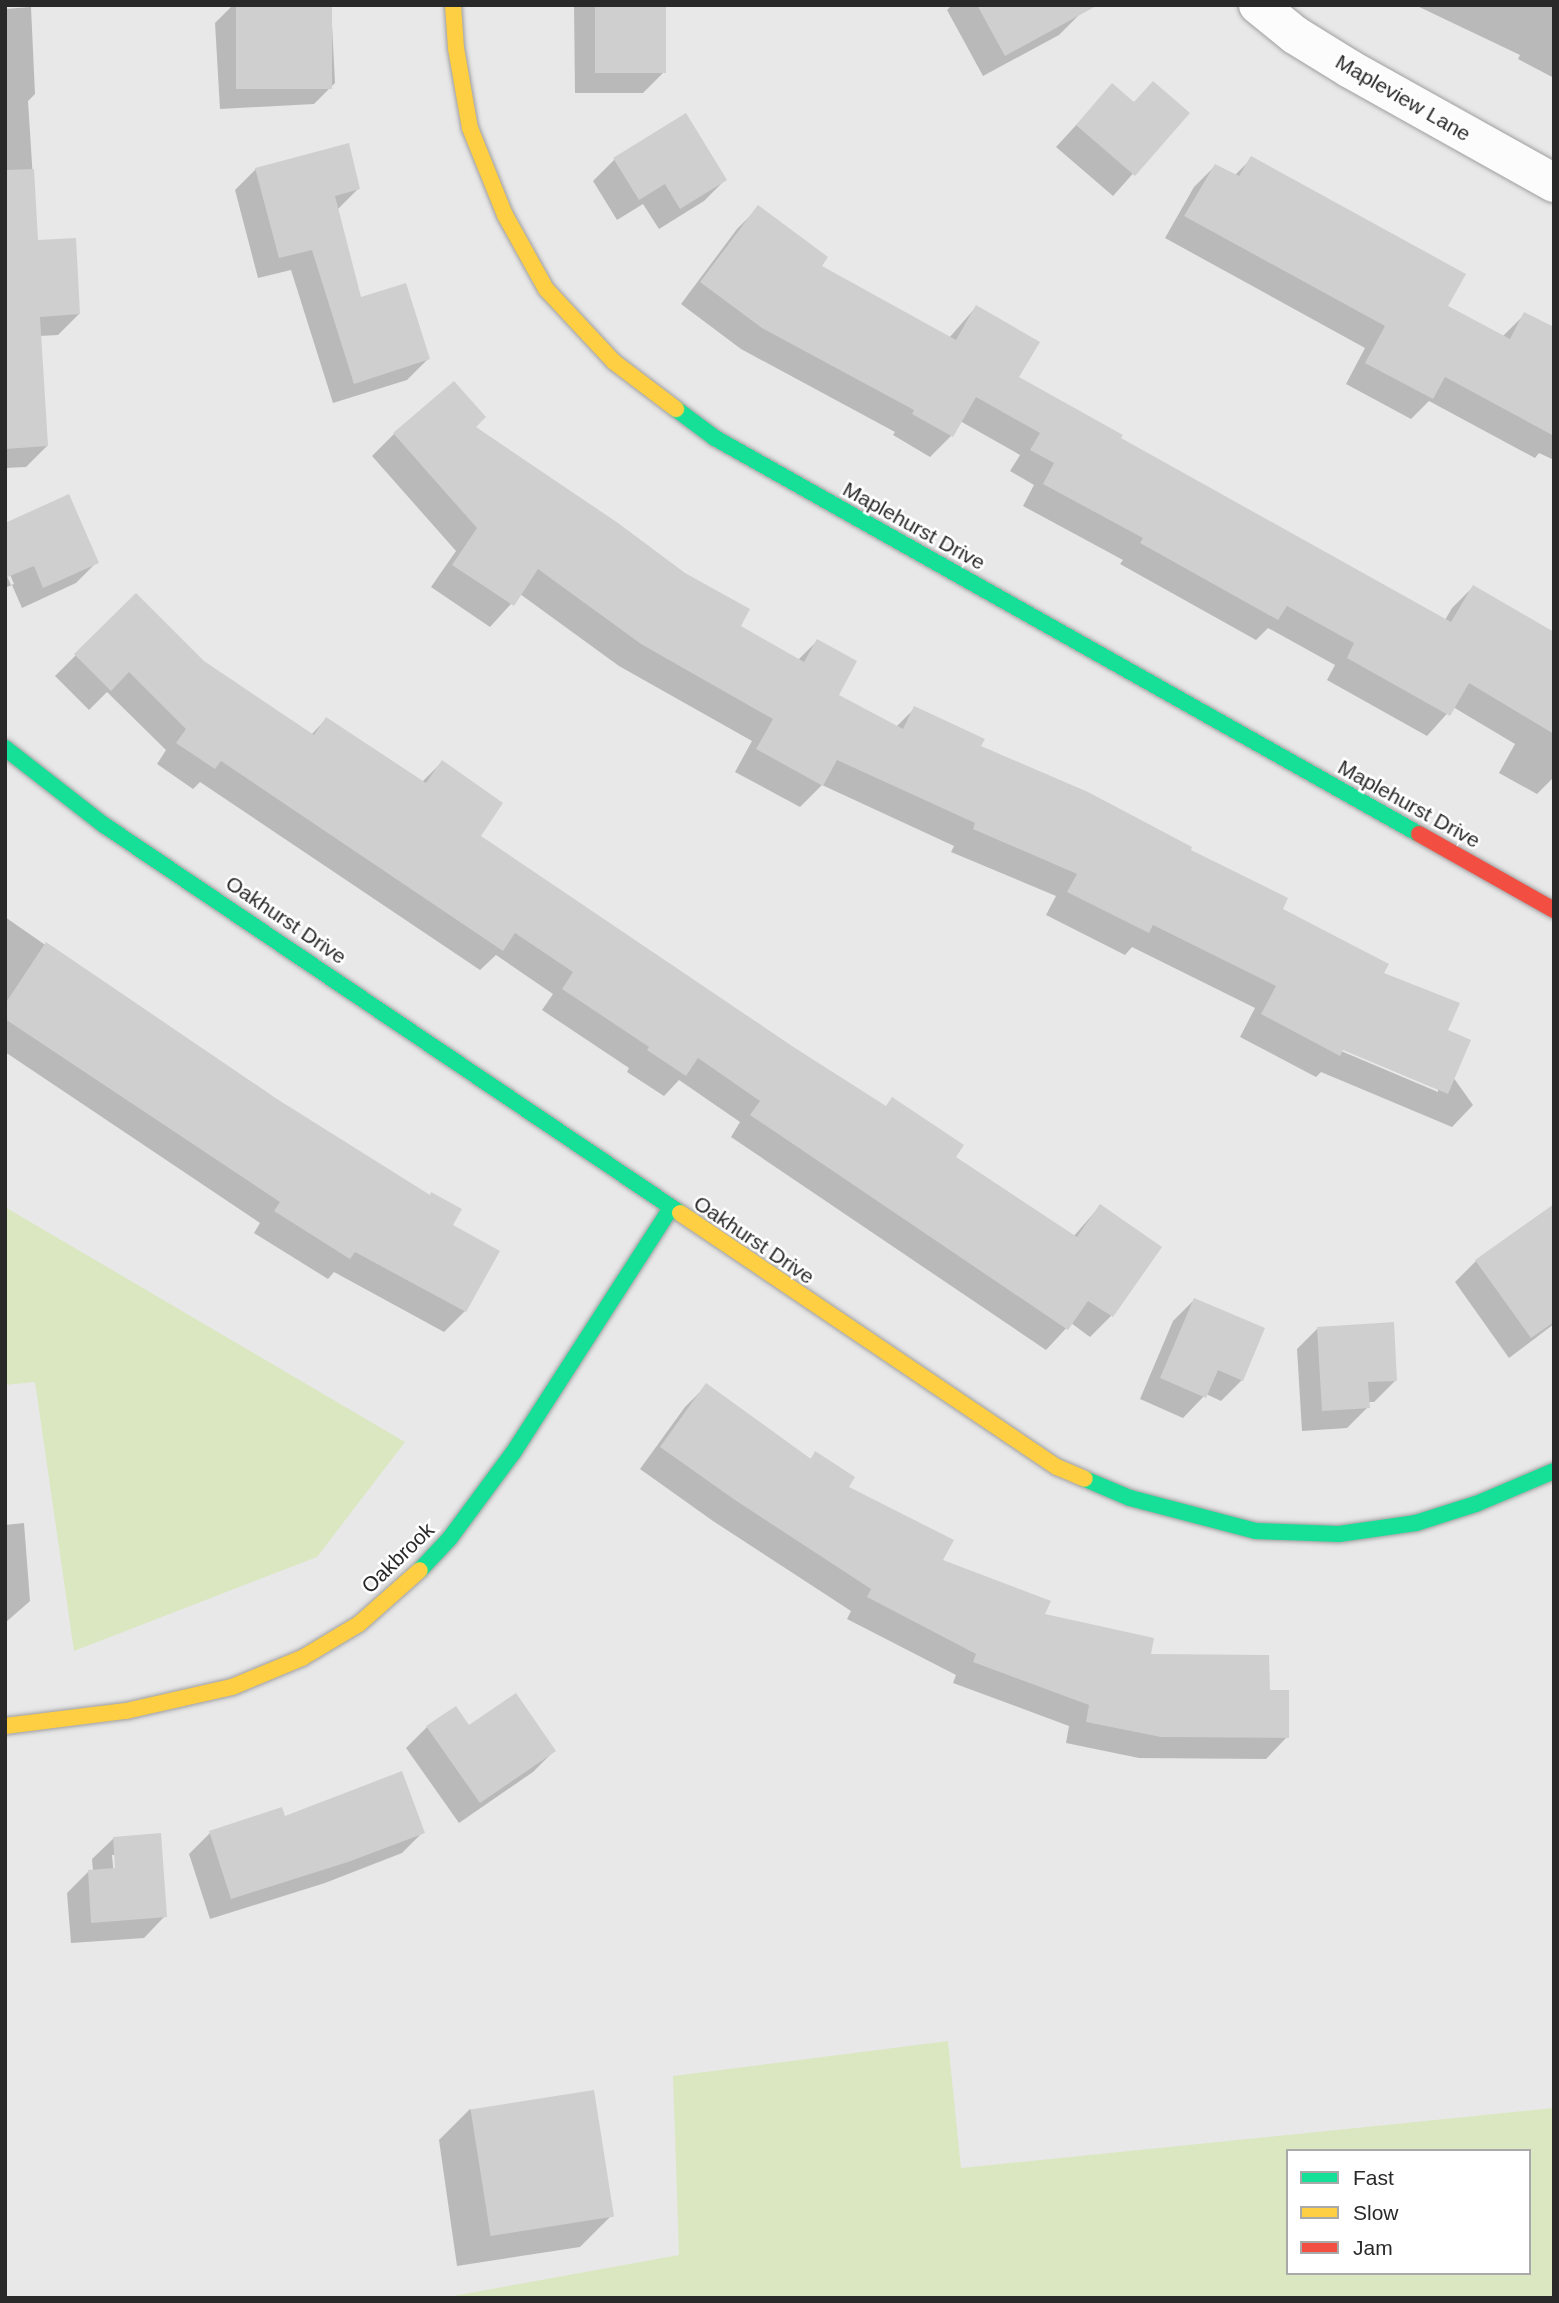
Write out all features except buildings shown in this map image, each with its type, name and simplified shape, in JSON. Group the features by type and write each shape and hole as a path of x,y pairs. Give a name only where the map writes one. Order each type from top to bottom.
{"street":[{"name":"Maplehurst Drive","path":"453,5 456,48 470,128 505,215 545,289 614,362 715,438 1554,909"},
{"name":"Mapleview Lane","path":"1258,5 1295,35 1350,69 1554,183"},
{"name":"Oakhurst Drive","path":"5,748 104,825 534,1111 670,1209 1057,1467 1130,1498 1256,1531 1339,1534 1416,1523 1488,1499 1554,1471"},
{"name":"Oakbrook","path":"5,1726 126,1712 232,1686 302,1658 359,1624 420,1570 450,1538 513,1453 670,1209"}],"green space":[{"path":"5,1207 405,1442 317,1557 74,1651 35,1382 5,1385"},
{"path":"948,2041 961,2168 1554,2108 1554,2298 442,2298 679,2255 673,2076"}],"traffic: fast":[{"path":"676,409 715,438 1419,834"},
{"path":"5,748 104,825 680,1213"},
{"path":"420,1570 450,1538 513,1453 670,1209"},
{"path":"1085,1479 1130,1498 1256,1531 1339,1534 1416,1523 1476,1504 1554,1471"}],"traffic: slow":[{"path":"453,5 456,48 470,128 505,215 546,289 614,362 676,409"},
{"path":"680,1213 1057,1467 1085,1479"},
{"path":"5,1726 126,1711 232,1687 302,1658 359,1624 420,1570"}],"traffic: jam":[{"path":"1419,834 1554,910"}]}
